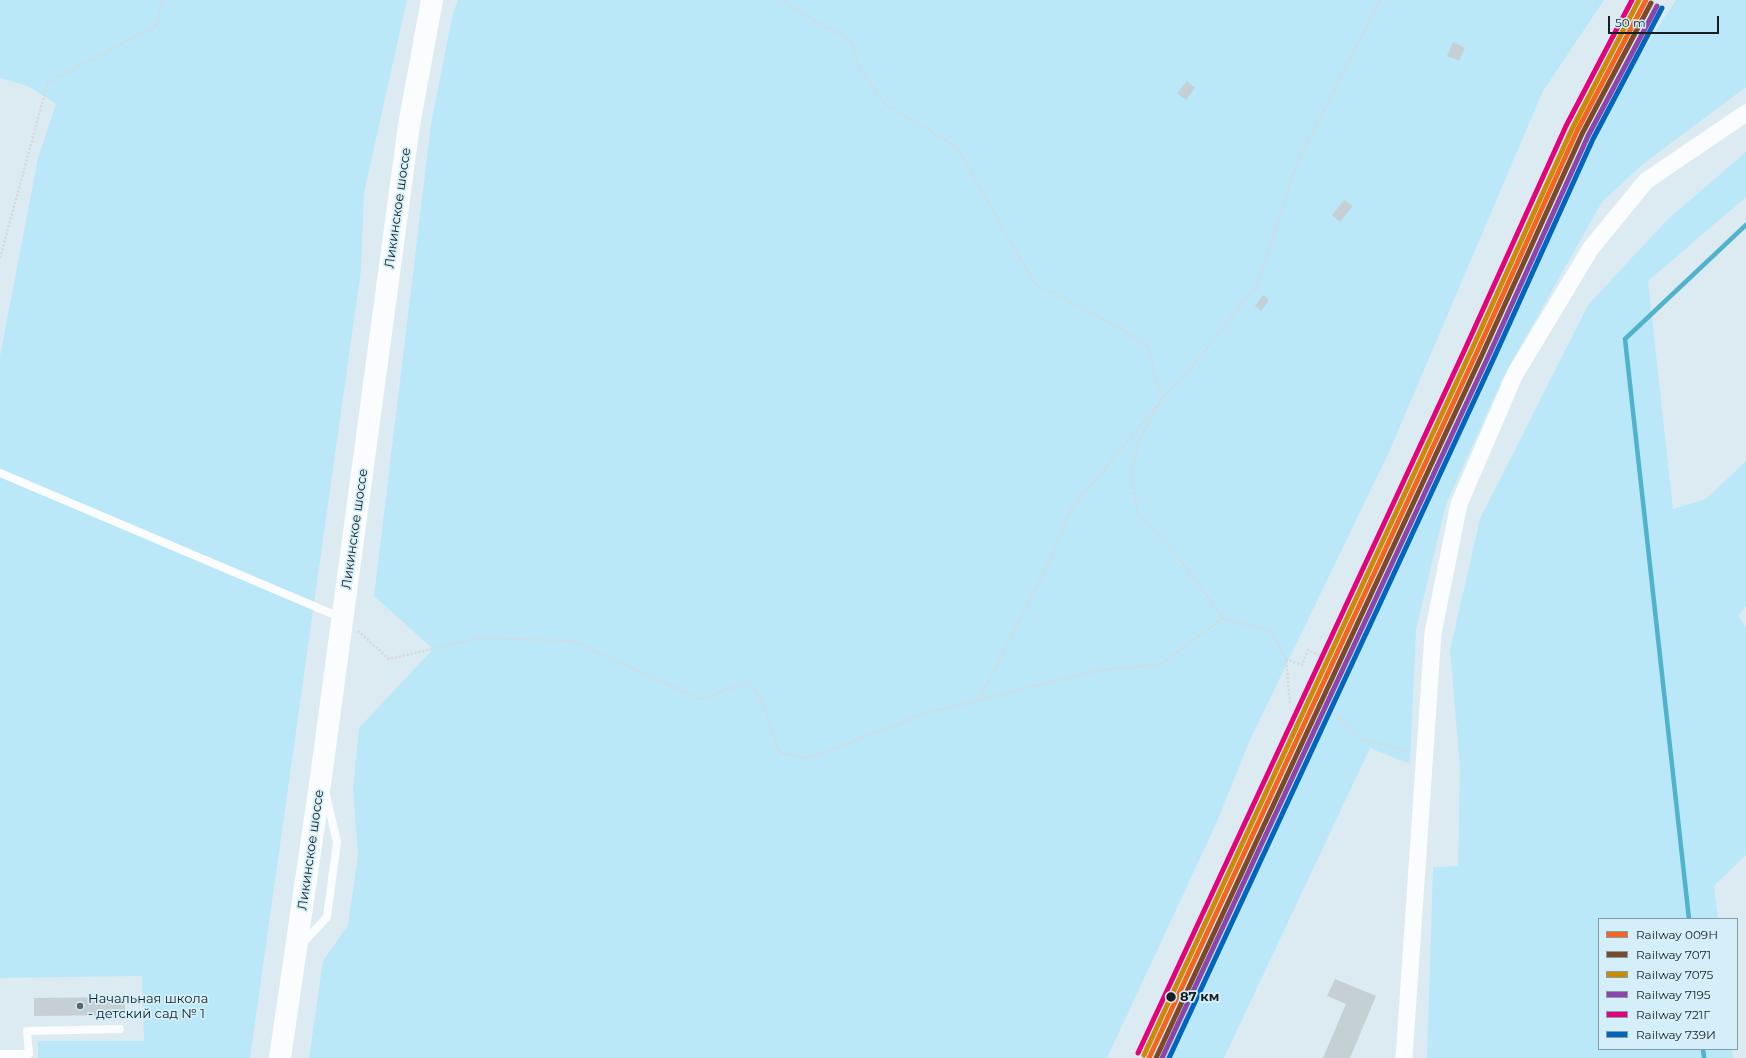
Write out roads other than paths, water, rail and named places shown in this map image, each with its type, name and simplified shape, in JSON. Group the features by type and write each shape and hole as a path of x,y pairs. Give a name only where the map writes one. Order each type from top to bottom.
{"highway":[{"name":"Ликинское шоссе","path":"280,1058 297,949 343,618 409,125 432,0"}],"street":[{"path":"1404,1058 1433,633 1459,504 1515,374 1591,248 1646,181 1746,113"}],"lane":[{"path":"0,473 343,618"},
{"path":"0,1054 29,1054 27,1031 120,1029"}],"waterway":[{"path":"1689,918 1625,339 1746,225"},
{"path":"1703,1050 1704,1058"}],"rail line":[{"name":"721Г","path":"1138,1053 1466,347 1566,126 1632,0"},
{"name":"7075","path":"1144,1055 1472,349 1572,129 1639,0"},
{"name":"009Н","path":"1149,1058 1477,352 1577,131 1646,0"},
{"name":"7071","path":"1156,1058 1482,355 1582,134 1651,3"},
{"name":"7195","path":"1162,1058 1488,357 1588,136 1657,6"},
{"name":"739И","path":"1169,1058 1493,360 1593,139 1662,8"}],"place":[{"name":"87 км","path":"1171,997"},
{"name":"Начальная школа - детский сад № 1","path":"80,1006"}]}
